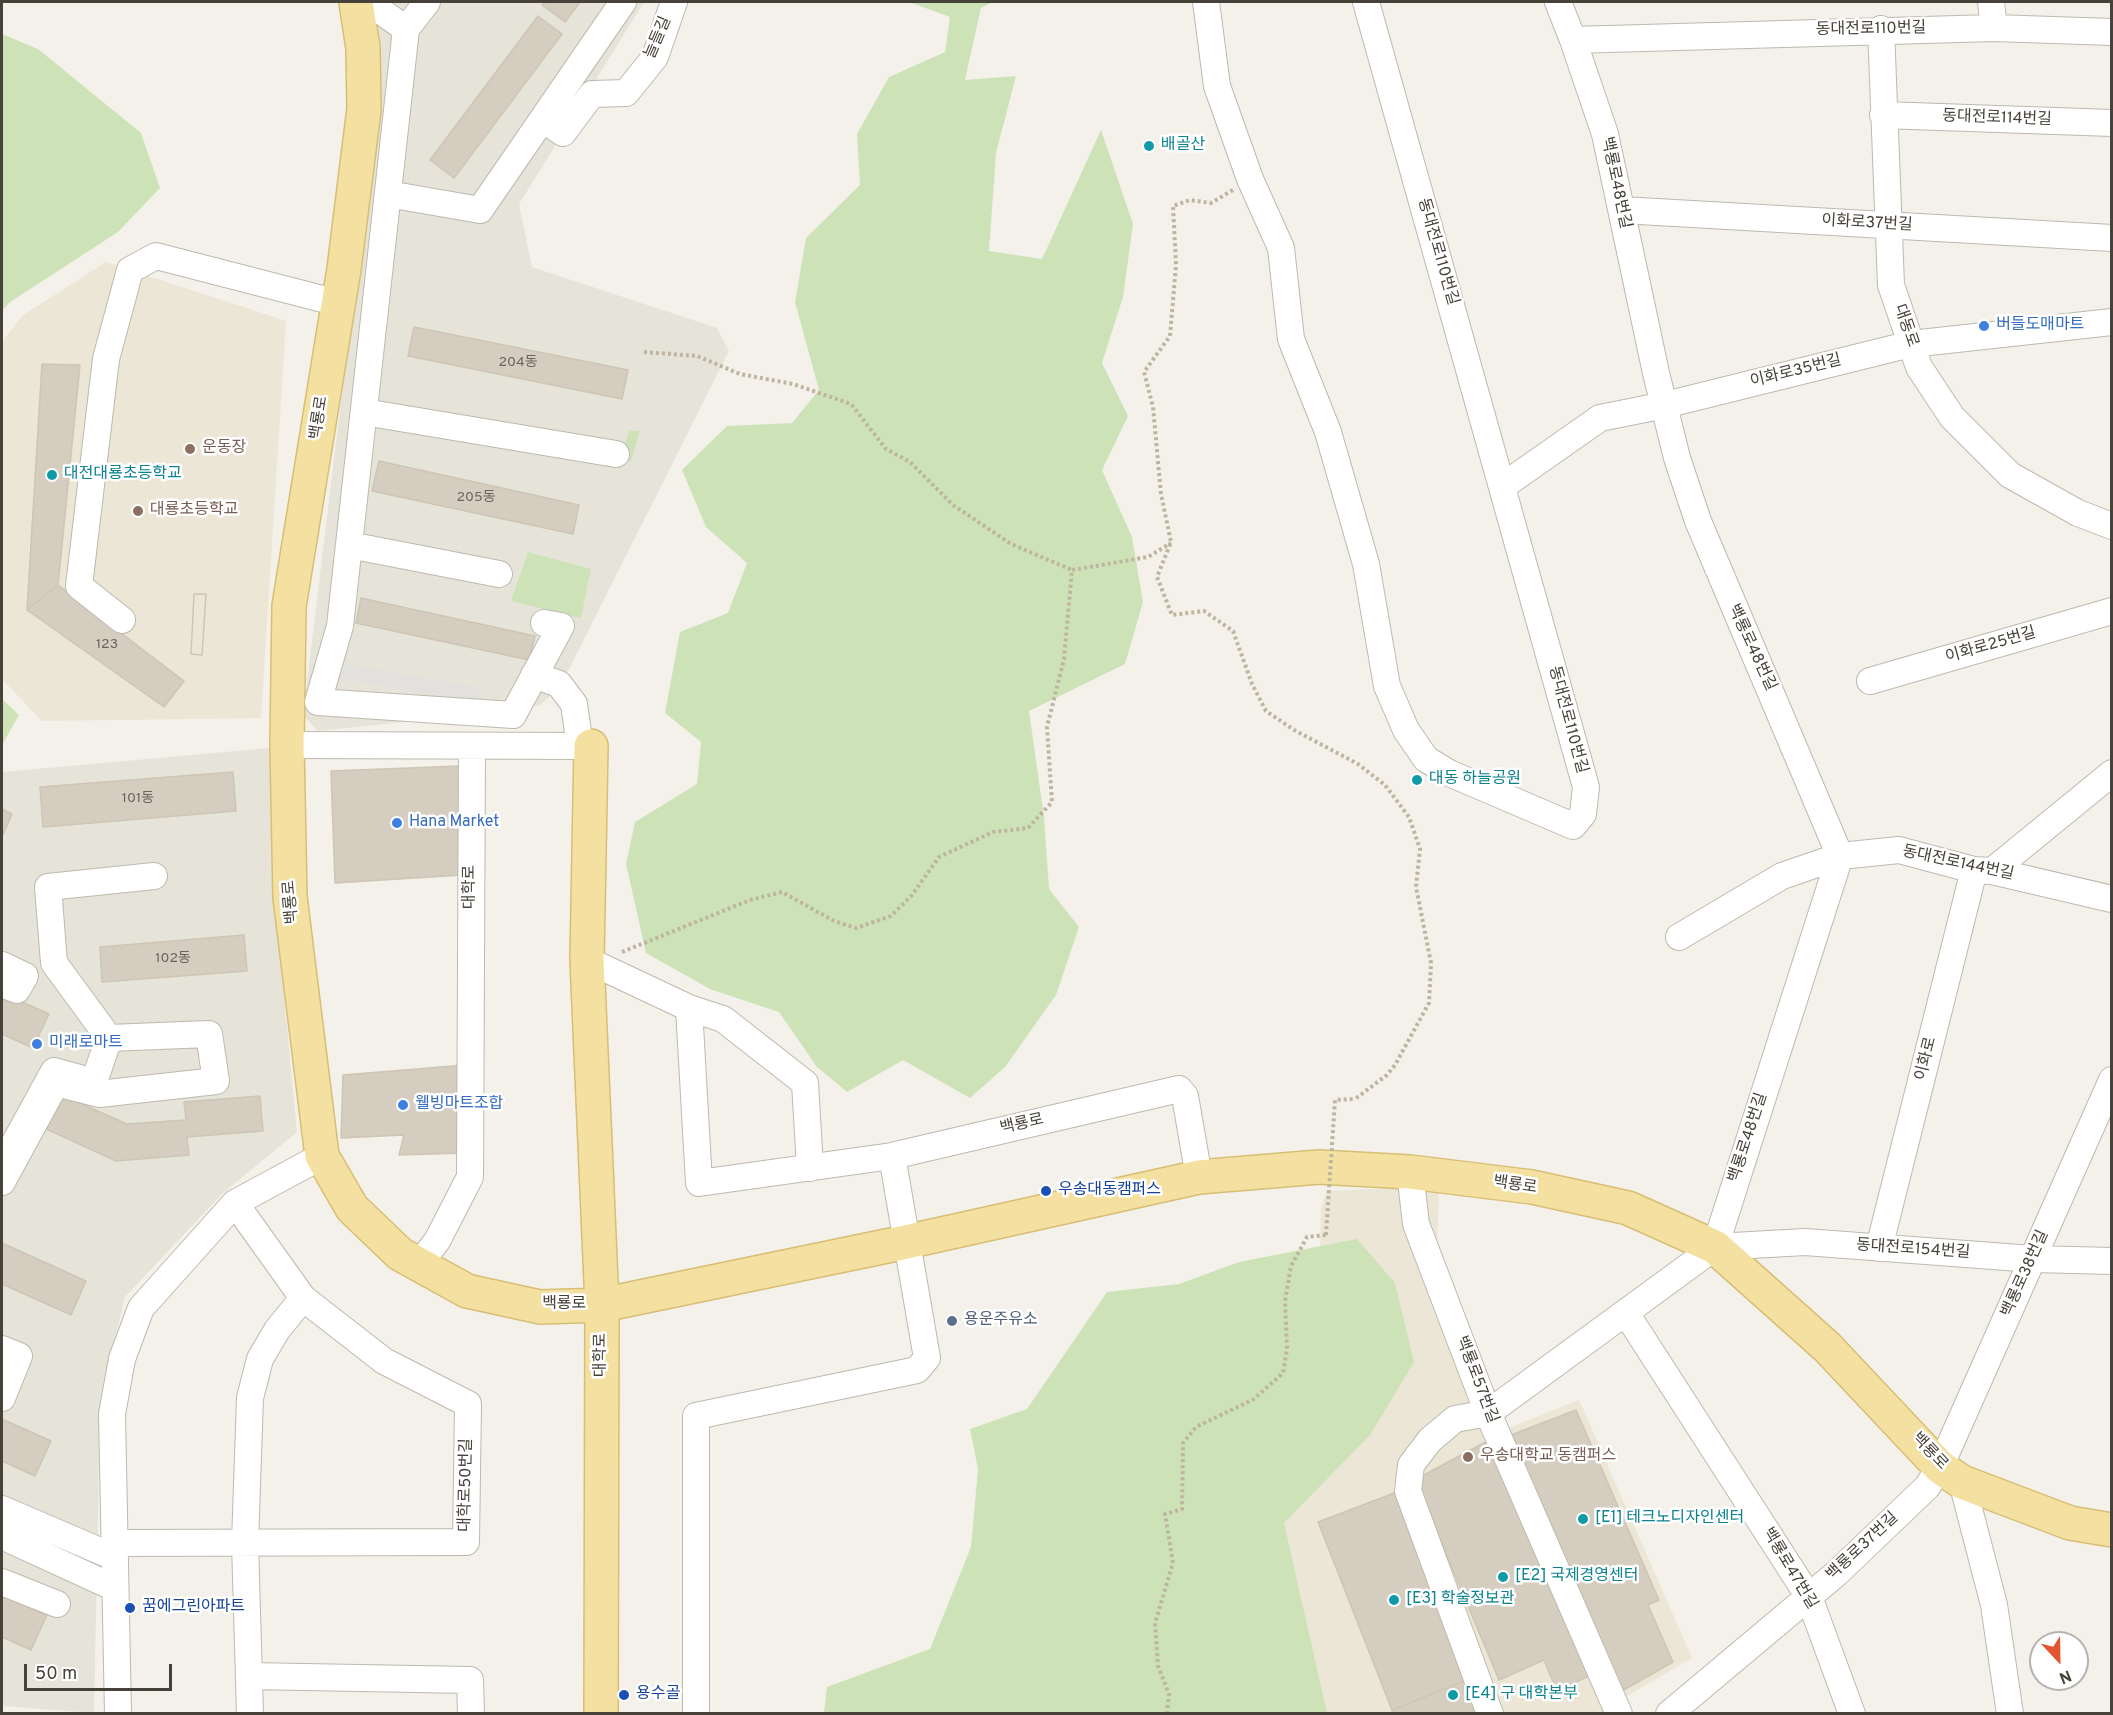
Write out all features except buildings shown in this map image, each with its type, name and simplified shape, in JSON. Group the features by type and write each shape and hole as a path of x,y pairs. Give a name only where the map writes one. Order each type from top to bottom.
{"main road":[{"name":"백룡로","path":"356,2 363,48 364,110 338,303 289,606 287,745 290,897 322,1156 351,1208 400,1254 467,1291 540,1307 602,1305 906,1242 1199,1177 1319,1167 1410,1172 1532,1187 1628,1208 1714,1246 1827,1347 1951,1474 2070,1523 2112,1530"},
{"name":"대학로","path":"586,746 602,1305 601,1713"}],"street":[{"path":"368,2 406,29"},
{"path":"427,2 406,29 340,626 318,702 513,715 561,626 544,622"},
{"path":"388,194 480,210 553,126 623,2"},
{"name":"늘들길","path":"553,126 592,94 626,93 655,57 674,2"},
{"name":"동대전로110번길","path":"1206,2 1217,86 1250,179 1281,248 1291,339 1310,381 1331,443 1366,564 1387,686 1406,730 1426,759 1449,773 1573,826 1583,814 1586,787 1366,2"},
{"path":"1558,2 1573,40"},
{"path":"1991,2 1994,28"},
{"name":"동대전로110번길","path":"1573,40 1881,29 1994,28 2112,32"},
{"name":"대동로","path":"1881,29 1891,285 1919,367 1952,417 2010,475 2078,513 2112,526"},
{"name":"백룡로48번길","path":"1573,40 1605,134 1677,458 1698,521 1840,856 1714,1246"},
{"name":"동대전로114번길","path":"1883,114 2112,123"},
{"name":"이화로37번길","path":"1622,210 2112,237"},
{"path":"122,620 79,586 106,359 130,270 156,256 338,303"},
{"name":"이화로35번길","path":"1503,486 1600,418 1665,405 1911,344 2112,322"},
{"path":"364,412 616,453"},
{"path":"349,545 499,574"},
{"name":"이화로25번길","path":"1870,681 2112,611"},
{"path":"287,745 586,746 574,704 559,684 534,675"},
{"name":"대학로","path":"419,1264 437,1241 470,1176 472,747"},
{"path":"1983,870 2112,773"},
{"name":"동대전로144번길","path":"1679,937 1782,876 1840,856 1899,850 2112,899"},
{"name":"이화로","path":"1879,1248 1983,870"},
{"path":"109,1038 54,963 48,888 154,876"},
{"path":"594,963 688,1008 723,1019 805,1083 810,1167"},
{"path":"2,965 25,976 16,990 2,984"},
{"name":"백룡로","path":"688,1008 699,1183 892,1156 1179,1089 1185,1096 1199,1177"},
{"path":"2,1182 56,1083 99,1094 216,1081 209,1034 109,1038"},
{"path":"2,1166 54,1071 94,1082 109,1038"},
{"name":"백룡로38번길","path":"1951,1474 2032,1259 2112,1080"},
{"path":"118,1713 112,1414 122,1359 141,1308 235,1203 322,1156"},
{"path":"696,1713 696,1416 917,1370 927,1358 892,1156"},
{"name":"백룡로57번길","path":"1410,1172 1416,1224 1488,1413 1619,1713"},
{"name":"대학로50번길","path":"114,1550 245,1543 466,1542 468,1404 384,1361 303,1298 235,1203"},
{"name":"동대전로154번길","path":"1714,1246 1805,1242 2032,1259 2112,1261"},
{"path":"1490,1713 1408,1491 1411,1465 1430,1440 1455,1419 1488,1413 1714,1246"},
{"path":"250,1713 245,1543 250,1398 260,1359 277,1330 303,1298"},
{"name":"백룡로47번길","path":"1626,1313 1809,1597 1852,1713"},
{"path":"2,1349 18,1356 2,1398"},
{"name":"백룡로","path":"1951,1474 1994,1605 2010,1713"},
{"name":"백룡로37번길","path":"1669,1713 1809,1597 1927,1487 1951,1474"},
{"path":"2,1509 114,1550"},
{"path":"2,1536 115,1588"},
{"path":"2,1582 57,1604"},
{"path":"249,1676 470,1680 471,1713"}],"path":[{"path":"1167,1713 1169,1694 1158,1666 1155,1623 1173,1563 1165,1514 1182,1509 1183,1443 1196,1427 1254,1399 1283,1373 1287,1349 1285,1301 1291,1266 1307,1237 1326,1235 1335,1100 1355,1099 1387,1075 1395,1065 1429,1003 1431,963 1416,887 1420,849 1409,817 1385,785 1358,764 1294,730 1266,711 1252,684 1233,631 1204,611 1172,615 1158,577 1171,542 1161,494 1153,407 1144,372 1170,336 1176,265 1173,206 1190,200 1211,203 1250,179"},
{"path":"644,352 697,356 740,374 792,384 851,404 886,449 910,462 953,505 1011,544 1071,570 1148,557 1171,542"},
{"path":"594,963 750,900 782,892 834,921 856,928 891,916 912,895 939,857 993,832 1028,828 1052,802 1047,727 1064,659 1071,570"}],"shaded area":[{"path":"364,2 644,2 519,204 532,267 717,328 729,351 560,687 540,705 516,710 318,731 303,715 354,295"},
{"name":"대룡초등학교","path":"106,262 286,321 261,718 42,721 2,679 2,342 22,316"},
{"path":"335,662 480,688 477,705 332,676"},
{"path":"270,748 275,900 297,1132 222,1194 125,1297 100,1401 94,1713 2,1706 2,772"},
{"name":"우송대학교 동캠퍼스","path":"1439,1186 1437,1251 1504,1430 1579,1400 1692,1658 1608,1707 1610,1713 1262,1713 1254,1518 1320,1256 1321,1209 1327,1191"}],"green space":[{"path":"909,2 993,2 981,8 965,80 1016,76 996,153 989,251 1042,259 1101,130 1133,224 1123,297 1102,363 1128,416 1102,470 1132,537 1143,602 1125,664 1029,711 1044,817 1049,889 1079,927 1056,995 1005,1067 970,1098 903,1060 847,1092 817,1067 779,1012 710,989 646,953 626,864 635,822 697,784 701,742 665,713 680,632 728,613 747,563 706,527 682,470 727,426 792,423 819,390 795,302 806,238 860,185 857,134 889,77 945,52 950,17"},
{"path":"2,34 38,49 141,133 160,188 118,232 10,302 2,311"},
{"path":"629,431 640,431 631,461 620,460"},
{"path":"528,552 591,569 581,618 511,601"},
{"path":"2,699 19,715 2,745"},
{"path":"1357,1239 1395,1283 1414,1362 1370,1435 1284,1523 1327,1713 824,1713 827,1687 930,1649 971,1547 978,1469 970,1429 1027,1409 1107,1292 1179,1284 1239,1262"}],"place":[{"name":"배골산","path":"1149,146"},
{"name":"버들도매마트","path":"1984,326"},
{"name":"운동장","path":"190,449"},
{"name":"대전대룡초등학교","path":"52,475"},
{"name":"대룡초등학교","path":"138,511"},
{"name":"대동 하늘공원","path":"1417,780"},
{"name":"Hana Market","path":"397,823"},
{"name":"미래로마트","path":"37,1044"},
{"name":"웰빙마트조합","path":"403,1105"},
{"name":"우송대동캠퍼스","path":"1046,1191"},
{"name":"용운주유소","path":"952,1321"},
{"name":"우송대학교 동캠퍼스","path":"1468,1457"},
{"name":"[E1] 테크노디자인센터","path":"1583,1519"},
{"name":"[E2] 국제경영센터","path":"1503,1577"},
{"name":"[E3] 학술정보관","path":"1394,1600"},
{"name":"꿈에그린아파트","path":"130,1608"},
{"name":"용수골","path":"624,1695"},
{"name":"[E4] 구 대학본부","path":"1453,1695"}]}
